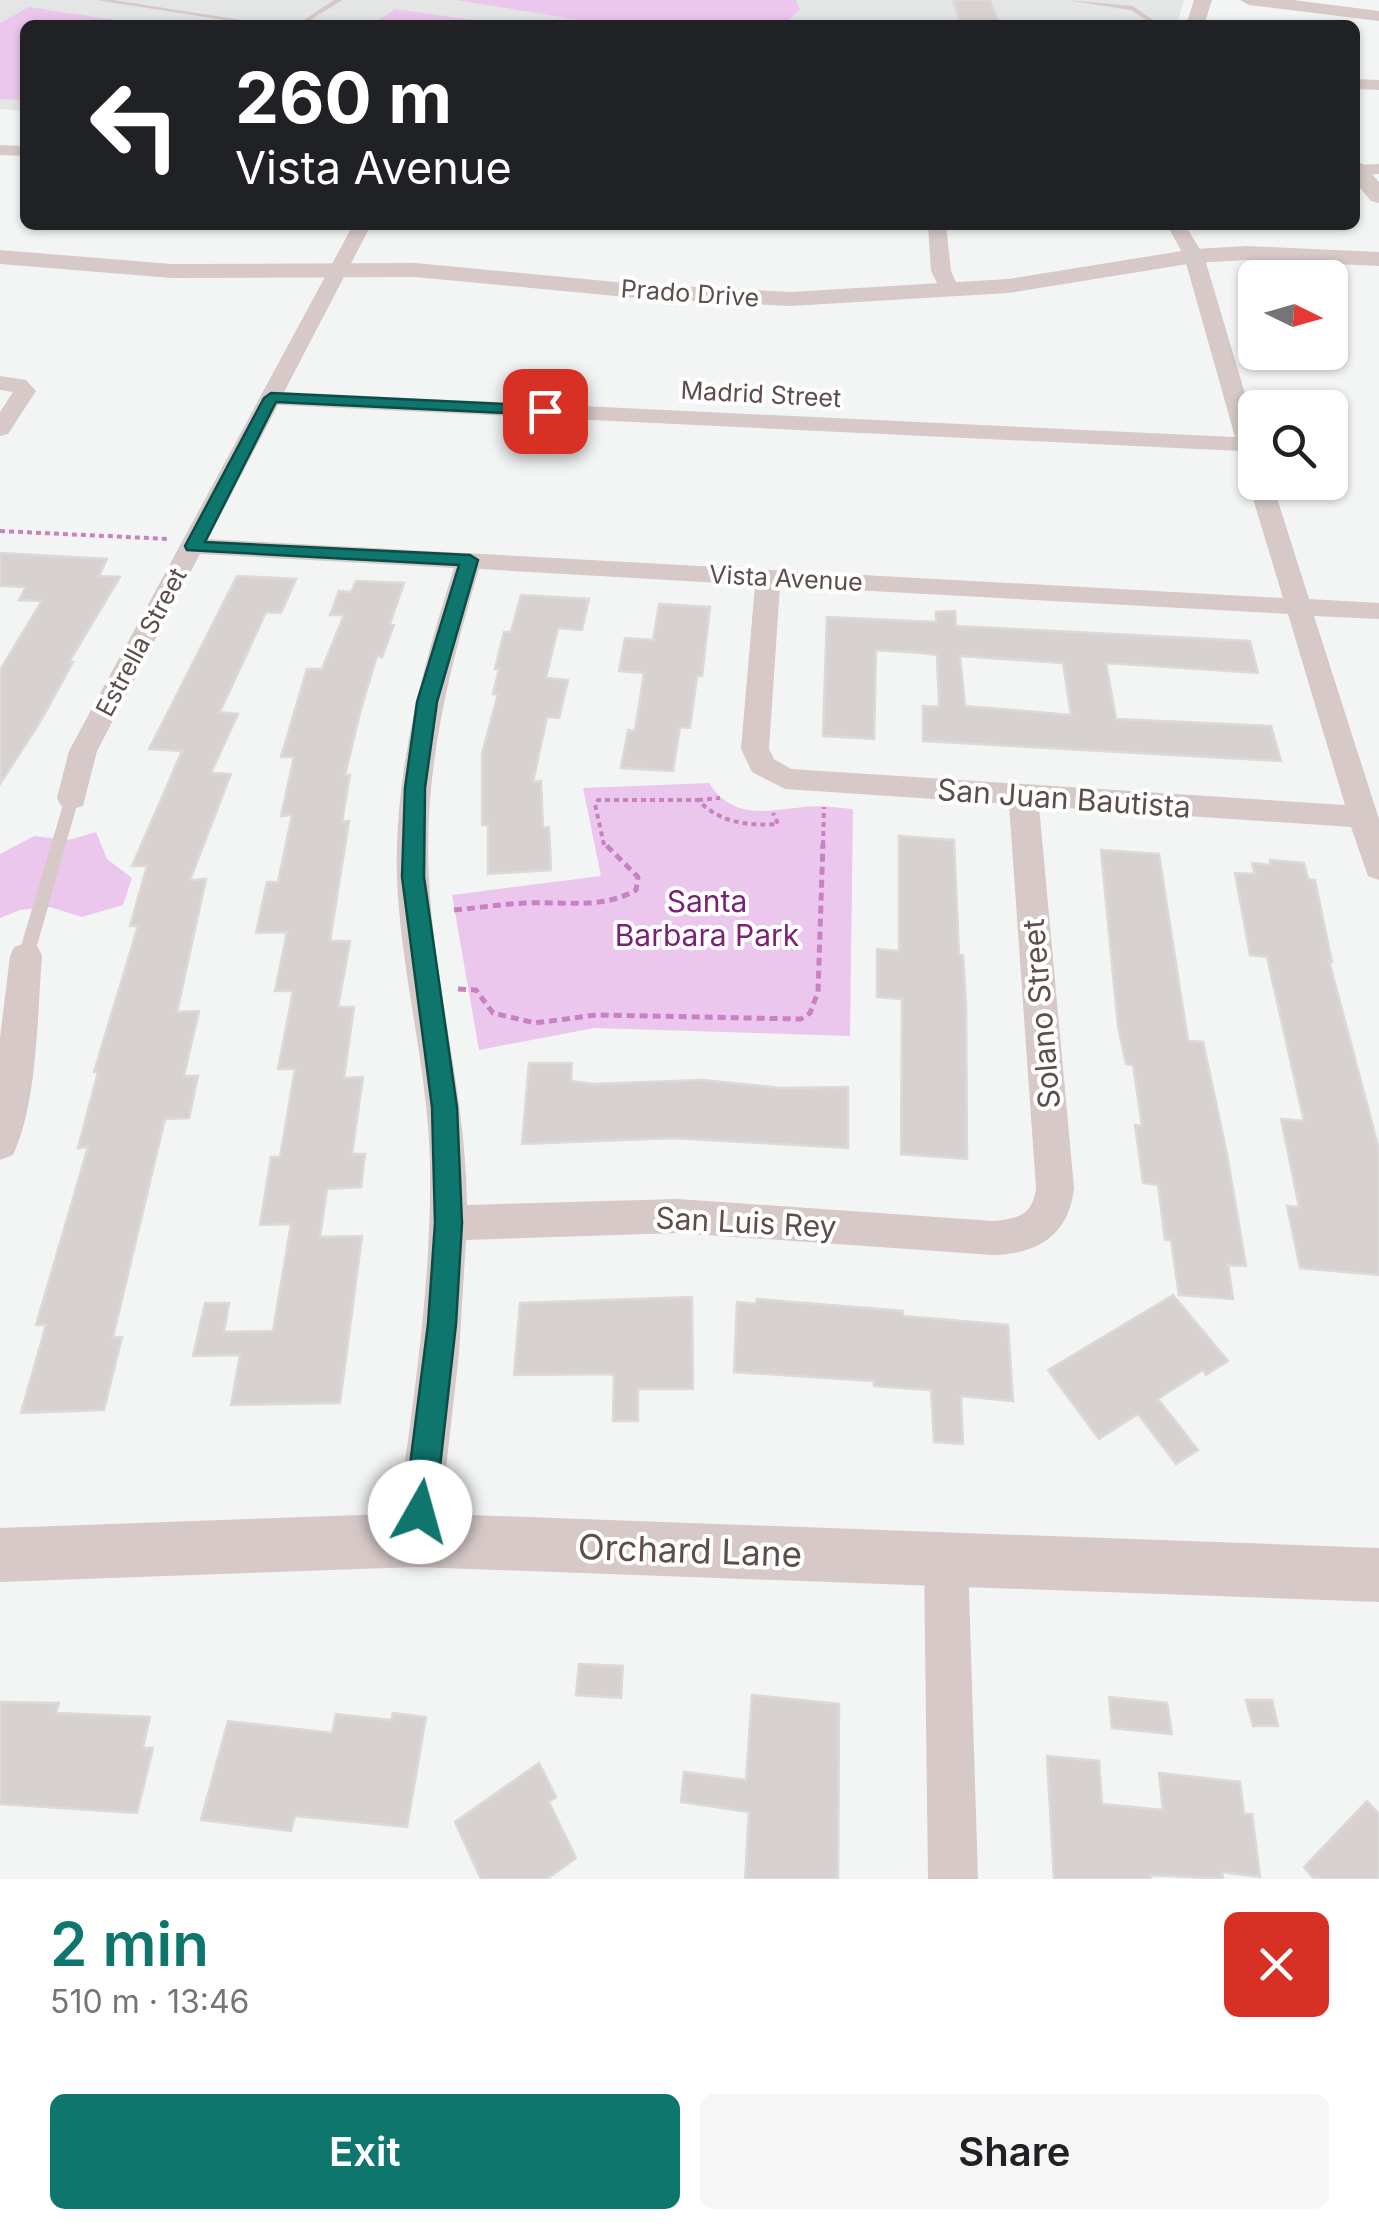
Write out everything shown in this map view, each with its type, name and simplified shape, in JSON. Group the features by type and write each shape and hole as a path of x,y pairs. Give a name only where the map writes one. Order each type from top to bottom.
{"street":[{"path":"1248,0 1379,16"},
{"path":"1364,170 1379,196"},
{"name":"Estrella Street","path":"72,798 82,751 183,543 271,398 359,230"},
{"path":"938,230 941,271 950,291"},
{"path":"1179,230 1194,256 1238,408"},
{"name":"Prado Drive","path":"0,257 172,271 484,274 717,296 874,297 1076,276 1194,256 1247,253 1379,259"},
{"path":"0,430 24,398 11,385"},
{"name":"Madrid Street","path":"271,398 1238,455"},
{"path":"1265,500 1379,868"},
{"name":"Vista Avenue","path":"183,543 1379,611"},
{"path":"416,1540 442,1324 449,1223 445,1107 417,926 416,764 427,702 470,560"},
{"name":"San Juan Bautista","path":"768,577 755,738 757,758 767,770 797,782 1364,817"},
{"name":"Solano Street","path":"1023,796 1055,1188 1052,1212 1039,1227"},
{"path":"0,1144 22,1015 26,956"},
{"name":"San Luis Rey","path":"449,1223 678,1216 993,1238 1022,1236 1039,1227"},
{"name":"Orchard Lane","path":"0,1555 416,1540 1379,1575"},
{"path":"946,1559 953,1879"}],"lane":[{"path":"99,0 236,20"},
{"path":"307,20 339,0"},
{"path":"1070,0 1133,8 1153,20"},
{"path":"1114,0 1143,4 1144,16"},
{"path":"26,956 72,798"}],"path":[{"path":"0,531 183,543"},
{"path":"454,910 525,902 603,902 629,895 639,884 638,876 604,844 595,804 598,800 720,798"},
{"path":"698,800 717,817 746,826 778,824 773,813"},
{"path":"466,987 476,990 493,1013 535,1024 596,1015 801,1019 810,1013 818,992 824,807"}],"shaded area":[{"path":"0,0 1184,1 1178,20 20,20 20,111 0,109"}],"green space":[{"path":"456,0 796,0 800,9 789,20 578,20"},
{"path":"29,7 116,20 20,20 20,100 0,99 0,23"},
{"path":"395,9 473,20 378,20"},
{"name":"Santa Barbara Park","path":"709,783 729,803 751,810 816,806 853,809 850,1036 594,1028 479,1050 452,895 601,876 583,788"},
{"path":"96,832 107,859 132,878 123,905 82,917 50,907 20,910 0,918 0,854 34,836 68,840"}],"building":[{"path":"953,0 990,0 998,20 959,20"},
{"path":"0,553 107,559 99,576 120,577 69,662 73,662 40,722 0,784 0,670 42,601 19,600 26,587 0,586"},
{"path":"237,576 296,579 281,613 266,612 220,712 238,714 211,773 231,774 190,880 206,879 177,1012 199,1011 184,1076 198,1076 189,1118 165,1119 113,1337 122,1337 104,1410 21,1413 46,1325 36,1325 88,1147 78,1148 98,1072 94,1072 138,926 130,926 147,866 132,866 182,751 149,749"},
{"path":"356,581 404,583 390,624 394,625 382,657 377,656 345,775 350,775 342,822 349,821 330,941 350,941 338,1007 354,1007 344,1078 363,1077 352,1154 365,1154 361,1187 327,1189 320,1237 362,1236 340,1403 231,1405 240,1355 193,1356 205,1303 229,1303 224,1332 273,1331 291,1224 260,1225 271,1157 280,1157 295,1069 278,1069 293,991 275,991 287,932 256,933 267,882 278,882 292,815 281,816 294,757 281,757 307,669 322,669 344,615 330,615 339,591 351,592"},
{"path":"521,595 589,599 582,630 558,628 546,678 568,680 559,718 547,717 533,782 541,781 543,828 549,827 551,870 488,874 488,825 482,825 482,754 498,694 493,694 499,669 495,669 504,632 511,632"},
{"path":"659,604 710,607 702,676 697,676 690,728 680,727 673,771 621,768 628,730 635,731 644,673 619,671 625,638 653,640"},
{"path":"955,611 956,626 1250,641 1258,673 1106,663 1116,719 1271,726 1281,761 923,741 923,706 939,707 937,655 876,650 874,739 823,736 827,617 936,622 936,612","holes":["960,656 1063,663 1071,715 965,706"]},
{"path":"899,836 954,840 959,955 963,955 966,1004 967,1159 901,1154 902,999 877,997 877,949 899,951"},
{"path":"1101,850 1159,854 1188,1041 1203,1042 1246,1266 1228,1265 1233,1299 1179,1295 1171,1240 1165,1240 1158,1185 1143,1183 1135,1125 1142,1126 1133,1065 1126,1064 1118,1026"},
{"path":"1270,860 1304,863 1308,879 1315,880 1332,962 1329,961 1379,1149 1379,1275 1300,1268 1287,1206 1299,1207 1281,1119 1304,1121 1267,957 1250,955 1235,873 1255,874 1252,863 1271,865"},
{"path":"529,1063 572,1063 571,1081 592,1084 702,1080 781,1088 848,1087 848,1148 674,1138 522,1144"},
{"path":"1173,1295 1228,1361 1206,1375 1203,1370 1158,1399 1198,1450 1176,1464 1138,1414 1099,1439 1048,1370"},
{"path":"692,1297 693,1389 638,1389 638,1421 613,1421 614,1374 514,1375 520,1303"},
{"path":"757,1299 903,1311 903,1316 1008,1325 1013,1401 961,1396 963,1444 934,1442 931,1390 874,1386 874,1381 734,1372 737,1302 756,1304"},
{"path":"579,1664 623,1666 621,1698 576,1695"},
{"path":"752,1695 839,1704 838,1879 745,1879 749,1812 681,1802 684,1772 746,1780"},
{"path":"1109,1697 1167,1703 1172,1734 1112,1728"},
{"path":"1246,1700 1272,1700 1278,1726 1253,1726"},
{"path":"0,1702 59,1703 56,1713 150,1717 143,1748 153,1748 137,1813 0,1804"},
{"path":"393,1713 426,1717 407,1827 295,1816 291,1831 201,1820 228,1721 332,1733 336,1714 391,1720"},
{"path":"1047,1756 1099,1761 1102,1804 1163,1810 1159,1773 1240,1782 1244,1814 1252,1814 1260,1877 1222,1872 1223,1879 1151,1875 1151,1879 1054,1879"},
{"path":"539,1763 556,1797 549,1802 576,1858 547,1879 481,1879 455,1822"},
{"path":"1367,1801 1379,1814 1379,1879 1314,1879 1304,1867"}],"route":[{"path":"420,1512 442,1324 449,1223 445,1107 426,994 413,877 416,764 437,664 470,560 194,546 271,398 545,411"}]}
